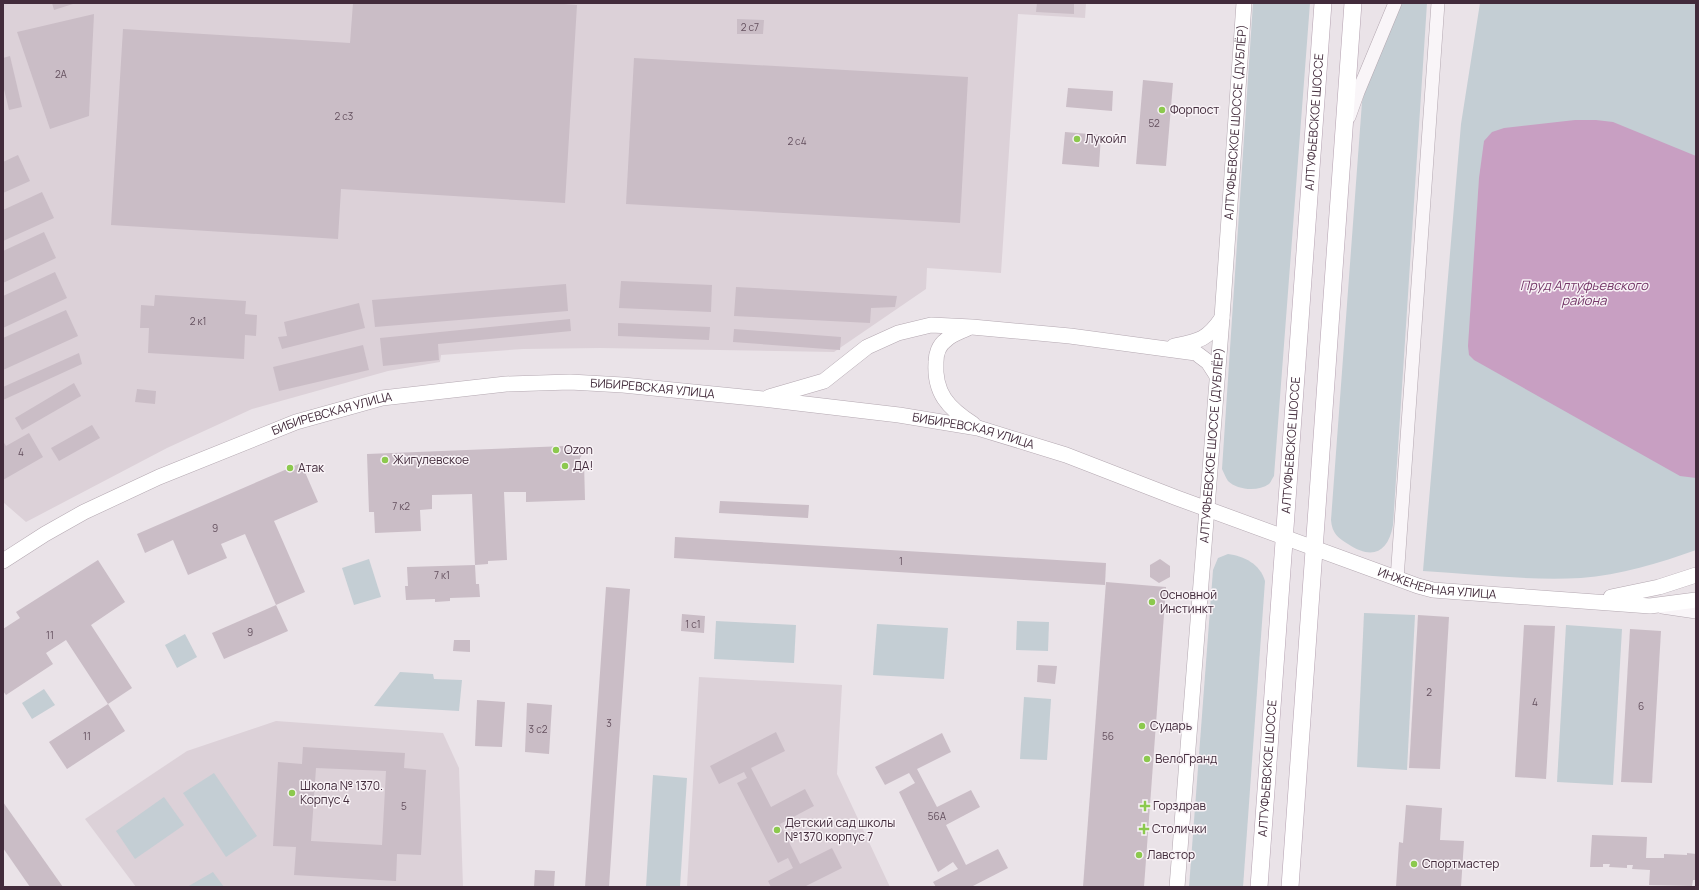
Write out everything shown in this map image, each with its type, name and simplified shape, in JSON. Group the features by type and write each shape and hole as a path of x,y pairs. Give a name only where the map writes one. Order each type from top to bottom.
{"main road":[{"name":"АЛТУФЬЕВСКОЕ ШОССЕ (ДУБЛЁР)","path":"1177,887 1222,318 1244,3"},
{"name":"АЛТУФЬЕВСКОЕ ШОССЕ","path":"1259,887 1322,3"},
{"path":"1290,887 1354,3"},
{"path":"1166,348 1196,342 1212,332 1222,318"},
{"path":"763,399 824,381 867,347 898,333 931,325 972,327 1070,336 1196,353 1208,362 1217,376"},
{"path":"972,327 944,340 939,349 935,373 937,385 945,400 958,415 978,428"},
{"name":"БИБИРЕВСКАЯ УЛИЦА","path":"3,561 59,526 159,477 296,422 382,398 506,384 570,382 630,386 763,399 899,415 978,428 1066,455 1207,509 1315,548"},
{"name":"ИНЖЕНЕРНАЯ УЛИЦА","path":"1315,548 1397,579 1433,590 1650,606 1696,600"},
{"name":"ИНЖЕНЕРНАЯ УЛИЦА","path":"1564,599 1622,596 1659,587 1696,575"}],"street":[{"path":"1344,139 1349,116 1395,3"},
{"path":"1397,579 1438,3"},
{"path":"1650,606 1696,613"}],"shaded area":[{"path":"3,3 1086,3 1085,18 1018,14 1001,273 927,268 926,289 834,352 600,348 523,349 441,355 440,362 388,371 252,409 167,448 26,522 3,502"},
{"path":"1253,3 1310,3 1274,476 1269,484 1264,487 1248,489 1232,484 1228,481 1222,469"},
{"path":"1400,3 1427,3 1393,525 1391,535 1383,548 1378,551 1364,552 1341,540 1334,532 1331,520 1362,102 1367,82"},
{"path":"1480,3 1696,4 1696,550 1640,568 1581,578 1542,579 1423,571 1461,124"},
{"path":"1228,554 1251,562 1263,575 1265,581 1243,887 1189,887 1213,570 1218,558"},
{"path":"369,559 381,597 354,605 342,568"},
{"path":"1364,613 1415,615 1407,770 1357,767"},
{"path":"716,621 796,625 794,663 714,659"},
{"path":"1017,621 1049,622 1048,651 1016,650"},
{"path":"877,624 948,628 944,679 873,675"},
{"path":"1566,625 1622,629 1613,785 1557,782"},
{"path":"185,634 197,657 177,668 165,645"},
{"path":"400,672 433,674 434,679 462,680 459,711 374,706"},
{"name":"Детский сад школы №1370 корпус 7","path":"699,677 842,685 837,774 890,887 687,887"},
{"path":"44,689 55,705 32,719 22,703"},
{"path":"1024,697 1051,699 1047,760 1020,759"},
{"name":"Школа № 1370. Корпус 4","path":"276,721 443,733 459,768 463,887 136,887 85,819 187,751"},
{"path":"214,773 257,836 226,857 183,793"},
{"path":"653,775 687,778 680,887 646,887"},
{"path":"164,797 184,825 135,859 116,831"},
{"path":"213,872 224,887 187,887"}],"water":[{"name":"Пруд Алтуфьевского района","path":"1575,120 1613,122 1696,156 1696,478 1680,476 1474,360 1469,355 1468,346 1479,178 1484,141 1492,132 1504,128"}],"building":[{"path":"52,3 76,3 54,10"},
{"path":"353,3 551,3 577,5 565,203 341,189 338,239 111,225 123,29 350,43"},
{"path":"1037,3 1074,3 1074,14 1036,12"},
{"path":"94,14 89,116 50,129 17,32"},
{"path":"737,19 764,20 763,34 737,34"},
{"path":"10,56 22,107 9,110 3,85 3,58"},
{"path":"634,58 968,77 960,223 626,204"},
{"path":"1143,80 1173,83 1166,166 1136,164"},
{"path":"1068,88 1113,91 1112,111 1066,107"},
{"path":"1065,132 1101,135 1099,167 1062,164"},
{"path":"18,155 30,181 3,193 3,162"},
{"path":"42,192 54,218 3,241 3,210"},
{"path":"44,232 56,258 3,283 3,251"},
{"path":"55,272 67,298 3,328 3,296"},
{"path":"621,281 712,285 711,312 619,308"},
{"path":"566,284 568,311 375,327 372,300"},
{"path":"736,287 897,296 895,307 871,308 870,323 734,316"},
{"path":"155,295 246,301 245,314 257,315 256,336 245,335 244,359 148,353 149,328 140,328 141,305 154,306"},
{"path":"359,303 365,328 282,349 278,337 287,336 284,322"},
{"path":"66,310 78,336 3,370 3,338"},
{"path":"570,319 571,331 438,344 439,360 383,366 380,338"},
{"path":"618,323 710,327 709,340 618,336"},
{"path":"734,329 841,337 840,350 733,342"},
{"path":"363,345 369,370 279,391 273,367"},
{"path":"79,353 82,364 3,400 3,387"},
{"path":"74,383 81,396 22,430 15,418"},
{"path":"137,389 156,391 155,404 135,402"},
{"path":"92,425 100,438 59,461 51,448"},
{"path":"29,433 43,457 3,480 3,441 6,446"},
{"path":"565,446 565,450 569,450 571,447 582,455 580,462 584,462 585,500 526,502 526,492 504,492 507,560 488,561 488,564 475,565 472,494 432,495 432,509 420,510 421,531 375,533 374,512 369,512 367,454"},
{"path":"301,463 318,502 274,521 305,592 276,605 245,534 221,544 227,558 188,575 173,540 145,553 137,534"},
{"path":"720,501 809,505 808,518 719,513"},
{"path":"675,537 1106,563 1105,585 674,558"},
{"path":"1160,559 1170,566 1170,577 1159,583 1150,577 1150,565"},
{"path":"98,560 125,602 91,625 132,688 108,704 66,640 46,653 53,664 6,695 3,691 3,629 20,618 16,612"},
{"path":"475,565 476,584 479,584 480,597 450,598 450,601 435,602 435,599 406,600 405,586 408,586 407,567"},
{"path":"1106,582 1166,587 1144,887 1083,887"},
{"path":"606,587 630,589 609,887 585,887"},
{"path":"276,605 288,631 224,659 212,633"},
{"path":"682,614 705,616 704,633 681,631"},
{"path":"1418,615 1449,617 1440,769 1409,768"},
{"path":"1524,625 1555,626 1546,779 1515,777"},
{"path":"1630,629 1661,631 1652,783 1621,782"},
{"path":"454,640 470,640 470,652 453,651"},
{"path":"1038,665 1057,666 1055,684 1037,682"},
{"path":"477,700 505,702 502,747 475,746"},
{"path":"527,703 552,705 549,754 525,752"},
{"path":"108,704 125,731 67,769 49,742"},
{"path":"776,732 785,751 751,768 771,807 805,789 814,806 780,824 800,864 832,848 842,868 804,887 771,887 768,881 793,868 788,858 778,863 737,783 747,778 744,772 719,784 710,766"},
{"path":"942,733 951,752 917,769 937,807 971,790 980,807 946,825 966,865 998,849 1008,868 971,887 936,887 933,882 958,869 953,862 938,872 899,792 915,783 909,773 885,785 875,767"},
{"path":"303,747 405,753 404,768 426,770 421,855 397,854 396,881 294,875 296,847 273,846 278,762 302,764","holes":["316,768 386,771 382,845 311,841"]},
{"path":"3,802 63,887 30,887 3,848"},
{"path":"1406,805 1442,808 1440,840 1464,841 1461,887 1396,887 1399,842 1403,843"},
{"path":"1592,835 1647,837 1646,858 1664,858 1664,854 1696,854 1696,880 1693,880 1692,886 1649,885 1650,870 1632,869 1633,865 1627,865 1627,868 1609,867 1610,864 1603,864 1603,867 1590,867"},
{"path":"535,870 555,871 554,887 534,887"}],"place":[{"name":"Форпост","path":"1162,110"},
{"name":"Лукойл","path":"1077,139"},
{"name":"Ozon","path":"556,450"},
{"name":"Жигулевское","path":"385,460"},
{"name":"ДА!","path":"565,466"},
{"name":"Атак","path":"290,468"},
{"name":"Основной Инстинкт","path":"1152,602"},
{"name":"Сударь","path":"1142,726"},
{"name":"ВелоГранд","path":"1147,759"},
{"name":"Школа № 1370. Корпус 4","path":"292,793"},
{"name":"Горздрав","path":"1145,806"},
{"name":"Столички","path":"1144,829"},
{"name":"Детский сад школы №1370 корпус 7","path":"777,830"},
{"name":"Лавстор","path":"1139,855"},
{"name":"Спортмастер","path":"1414,864"}]}
